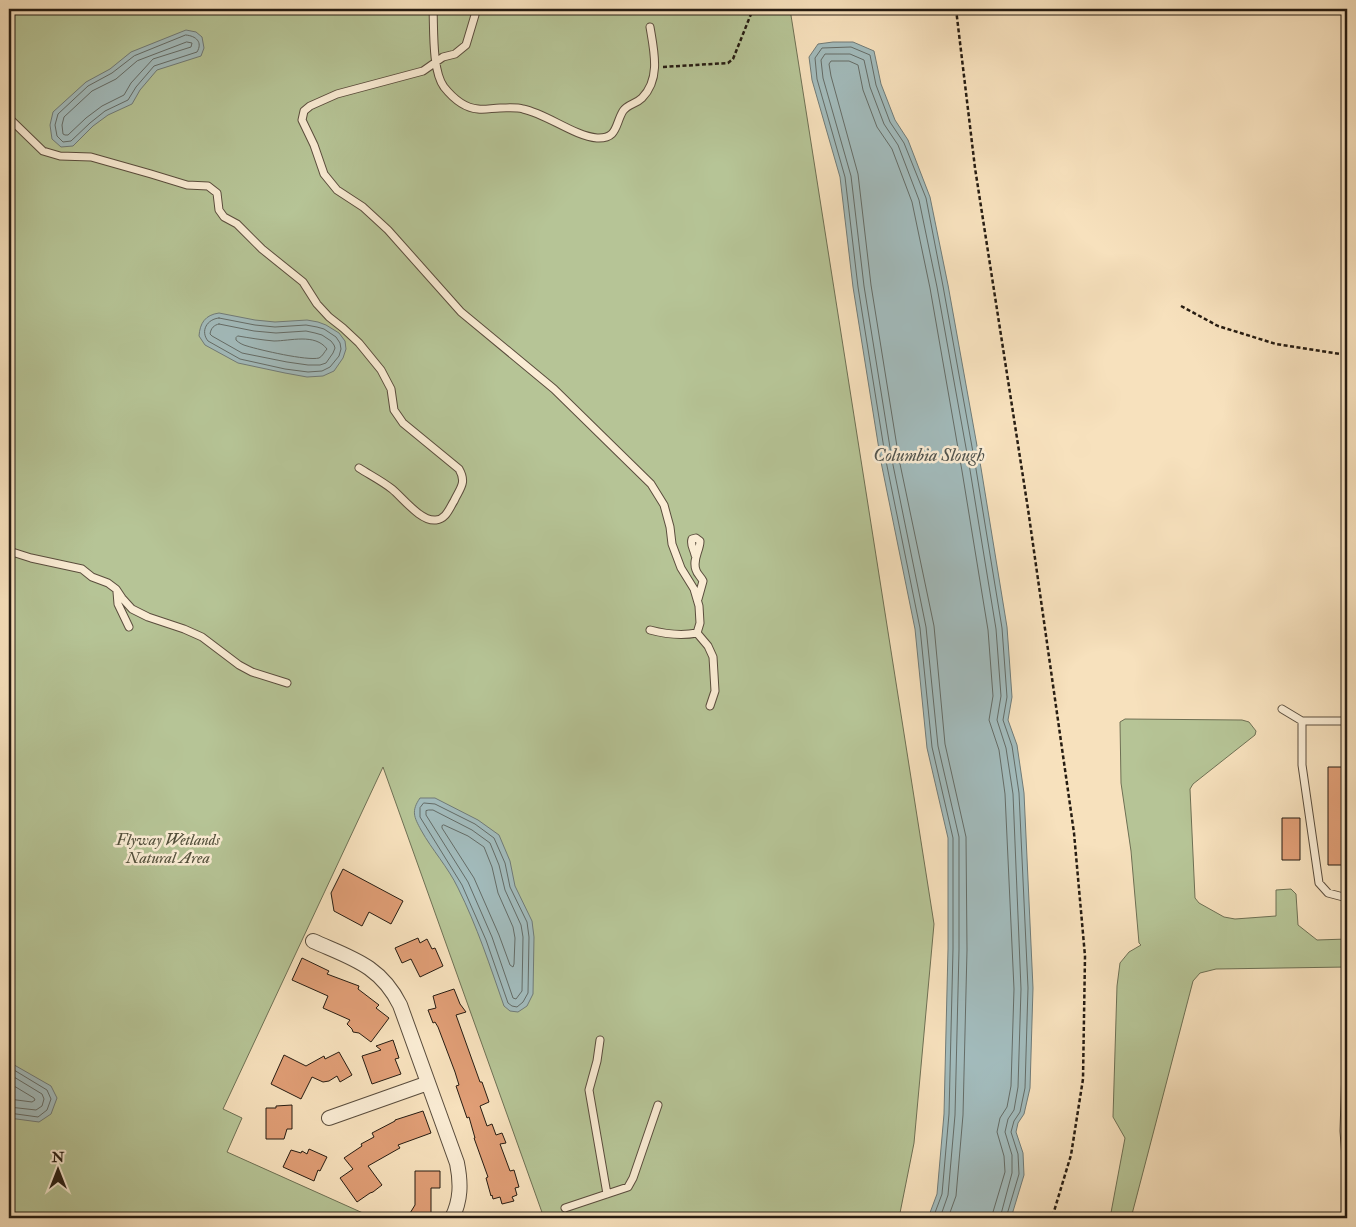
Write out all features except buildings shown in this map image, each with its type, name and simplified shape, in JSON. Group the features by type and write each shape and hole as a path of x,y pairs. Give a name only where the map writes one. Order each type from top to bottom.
{"street":[{"path":"313,941 371,968 384,979 395,993 457,1163 460,1189 458,1203 452,1218"},
{"path":"329,1118 428,1083"}],"lane":[{"path":"433,9 437,71 443,85 455,99 477,110 520,108 533,111 595,138 605,138 613,133 623,112 629,106 640,101 648,92 656,68 650,27"},
{"path":"474,9 475,15 466,45 455,54 443,57 424,72 337,94 310,106 304,111 302,120 314,145 324,174 337,190 363,206 388,230 461,312 554,390 651,484 664,504 672,544 698,601 700,623 697,632"},
{"path":"9,118 43,151 60,156 91,157 187,185 208,186 216,193 220,210 224,217 237,224 262,250 303,282 317,304 359,343 381,370 391,390 394,410 403,423 459,469 463,477 462,484 445,516 436,520 425,519 391,488 359,468"},
{"path":"9,551 31,558 82,569 92,577 108,583 116,589 132,609 202,637 239,665 252,672 288,683"},
{"path":"695,555 696,570 703,581 698,601"},
{"path":"116,589 118,604 129,627"},
{"path":"650,630 688,635 697,632"},
{"path":"697,632 714,657 715,691 710,706"},
{"path":"1282,709 1302,721 1347,721"},
{"path":"1302,721 1302,765 1320,883 1328,893 1347,898"},
{"path":"1347,1038 1344,1131 1347,1171"},
{"path":"600,1040 597,1061 589,1090 608,1194"},
{"path":"564,1208 628,1187 633,1178 658,1104"},
{"path":"1340,1218 1347,1216"}],"path":[{"path":"656,68 728,63 733,59 753,9"},
{"path":"956,9 975,168 1028,509 1074,833 1085,956 1084,1079 1071,1155 1052,1218"},
{"path":"1181,306 1218,326 1276,344 1347,355"}],"green space":[{"name":"Flyway Wetlands Natural Area","path":"9,9 790,9 934,924 914,1143 899,1218 544,1218 383,767 223,1109 242,1118 227,1152 374,1218 22,1218 10,1213 12,1207 9,1206"},
{"path":"1125,719 1242,720 1249,722 1256,731 1255,735 1193,784 1190,789 1195,898 1199,903 1224,917 1235,919 1276,916 1276,890 1291,889 1296,894 1298,925 1317,940 1347,939 1347,967 1216,969 1200,973 1193,981 1131,1218 1110,1218 1125,1138 1113,1117 1117,986 1120,963 1129,952 1141,945 1139,943 1131,851 1121,783 1120,722"}],"water":[{"path":"186,30 196,32 202,37 204,48 201,56 157,70 140,90 132,104 108,115 93,126 73,146 61,147 52,139 50,125 53,112 86,82 110,69 131,52"},
{"name":"Columbia Slough","path":"853,42 874,51 881,84 895,120 908,140 930,197 981,468 1007,627 1012,697 1008,720 1017,745 1024,793 1033,988 1030,1088 1024,1114 1018,1123 1016,1132 1023,1153 1024,1175 1011,1218 928,1218 937,1194 944,1114 948,949 948,838 927,748 915,629 881,462 853,287 840,177 812,80 809,57 818,44"},
{"path":"219,313 275,322 307,320 318,322 339,333 345,341 346,349 343,358 334,371 323,376 307,377 238,363 205,345 199,336 204,320"},
{"path":"420,798 435,798 478,820 499,835 510,861 515,886 532,921 534,937 533,994 527,1006 518,1012 510,1011 504,1006 465,902 454,880 425,837 417,821 414,814 415,807"},
{"path":"9,1062 51,1086 57,1098 51,1114 39,1122 9,1118"}]}
